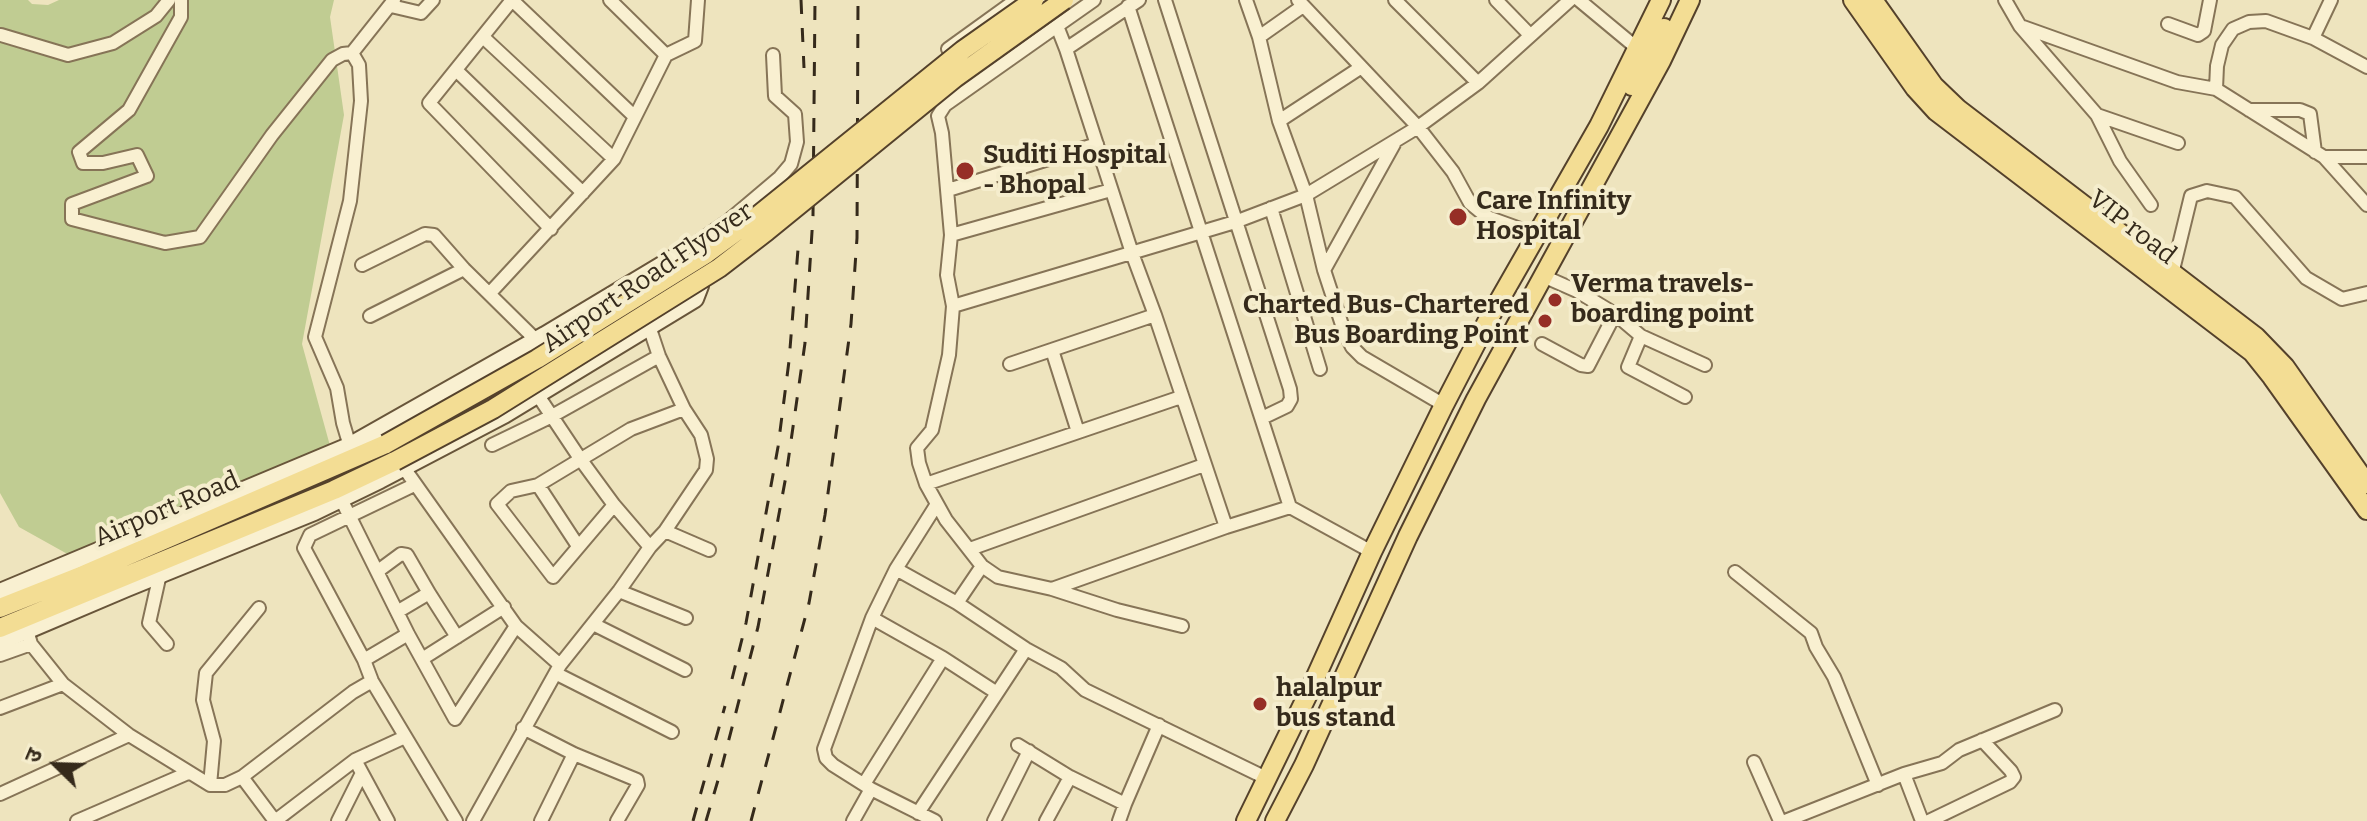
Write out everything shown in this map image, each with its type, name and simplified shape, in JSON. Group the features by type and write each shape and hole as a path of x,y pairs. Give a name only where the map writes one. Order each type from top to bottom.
{"main road":[{"name":"Airport Road Flyover","path":"352,452 386,444 537,359 706,254 963,50 1034,0"},
{"name":"Airport Road Flyover","path":"27,631 334,490 399,464 493,409 719,268 944,87 1064,0"},
{"path":"1246,821 1444,405 1534,238 1599,126 1661,0"},
{"path":"1476,399 1487,365 1677,0"},
{"path":"1275,821 1304,765 1408,536 1476,399 1661,61 1690,0"},
{"name":"VIP road","path":"1853,0 1915,88 1936,111 2252,352 2367,510"},
{"name":"VIP road","path":"1873,0 1922,71 1946,98 2256,337 2285,367 2367,484"},
{"name":"Airport Road","path":"0,608 83,575 352,452"},
{"path":"0,628 27,631"}],"street":[{"path":"1,35 68,55 113,43 156,16 169,0"},
{"path":"181,0 181,17 129,110 79,152 83,163 103,163 137,155 147,176 72,204 72,219 165,243 200,237 272,135 332,60 352,53 393,3 421,13 433,0"},
{"path":"551,229 429,103 512,0 635,117"},
{"path":"610,0 666,55"},
{"path":"490,293 614,159 666,55 695,41 698,0"},
{"path":"948,49 1016,0"},
{"path":"1094,0 945,105 938,116 948,190 951,235 947,275 953,306 949,355 932,430 917,448 919,463 926,484 946,520 982,566 998,577 1182,626"},
{"path":"1165,0 1290,389 1291,399 1287,406 1262,418"},
{"path":"1246,0 1259,37 1279,121 1306,195 1324,270 1344,331 1352,347 1362,357 1444,405"},
{"path":"1395,0 1478,83"},
{"path":"1496,0 1530,35"},
{"path":"953,306 1235,222 1306,195 1418,127 1478,83 1570,0"},
{"path":"1579,0 1638,49"},
{"path":"2005,0 2020,26 2097,115 2120,161 2151,205"},
{"path":"2168,24 2198,35 2204,31 2210,0"},
{"path":"2313,38 2331,0"},
{"path":"1066,49 1134,3 1200,232 1223,294 1290,507 1372,552"},
{"path":"1259,37 1300,3 1418,127 1453,172 1470,203 1487,217 1523,230 1534,238"},
{"path":"2216,89 2222,45 2233,29 2249,22 2266,21 2313,38 2367,67"},
{"path":"1057,26 1226,527"},
{"path":"2020,26 2177,82 2216,89 2320,155 2367,205"},
{"path":"483,37 614,159"},
{"path":"352,53 359,65 361,101 350,201 315,337 337,388 352,452"},
{"path":"0,592 352,452 680,254 728,221 780,177 791,164 797,142 795,114 775,96 773,55"},
{"path":"1279,121 1360,68"},
{"path":"457,71 583,193"},
{"path":"2249,110 2300,110 2310,114 2320,155"},
{"path":"2097,115 2178,143"},
{"path":"1324,270 1396,141"},
{"path":"948,190 1097,144"},
{"path":"2320,155 2367,157"},
{"path":"951,235 1111,190"},
{"path":"2172,274 2191,196 2207,191 2235,197 2306,278 2342,299 2367,293"},
{"path":"1271,208 1320,369"},
{"path":"362,265 429,233 434,235 536,340"},
{"path":"0,642 160,574 225,542 341,499 399,464 504,415 695,299 700,286 689,257 680,254"},
{"path":"370,316 464,269"},
{"path":"1543,276 1577,291 1615,314 1641,336 1705,365"},
{"path":"1542,344 1588,366 1615,314"},
{"path":"1010,364 1155,315"},
{"path":"473,821 558,670 665,531 706,470 707,459 701,435 684,409 659,356 649,326"},
{"path":"1641,336 1628,367 1685,397"},
{"path":"1052,350 1078,432"},
{"path":"492,445 552,416 659,356"},
{"path":"537,394 614,505 650,547"},
{"path":"926,484 1181,397"},
{"path":"614,505 553,577 497,504 511,491 538,485 631,429 684,409"},
{"path":"399,464 516,626 558,670 672,732"},
{"path":"970,549 1204,465"},
{"path":"414,485 310,535 304,548 364,660 372,681 456,821"},
{"path":"538,485 578,546"},
{"path":"341,499 408,634 455,719 516,626"},
{"path":"935,821 868,787 833,765 826,758 824,749 872,618 896,569 937,504"},
{"path":"1052,589 1290,507"},
{"path":"665,531 709,550"},
{"path":"378,571 401,554 407,555 457,637"},
{"path":"957,603 982,566"},
{"path":"896,569 1061,668 1085,690 1268,779"},
{"path":"1735,572 1811,633 1834,677 1878,785"},
{"path":"160,574 149,623 167,644"},
{"path":"619,591 686,618"},
{"path":"397,612 429,593"},
{"path":"422,659 504,607"},
{"path":"210,785 214,741 203,700 206,673 259,608"},
{"path":"872,618 997,693"},
{"path":"593,624 685,670"},
{"path":"27,631 63,684 129,735 210,785 225,785 242,777 353,692 372,681"},
{"path":"0,655 27,631"},
{"path":"364,660 408,634"},
{"path":"918,813 1026,649"},
{"path":"853,821 868,787 943,658"},
{"path":"0,708 63,684"},
{"path":"1754,762 1782,821 1904,774 1942,763 1959,750 2055,710"},
{"path":"1119,821 1159,725"},
{"path":"523,728 574,754 637,780 638,785 617,821"},
{"path":"0,794 129,735"},
{"path":"242,777 278,820 355,760 405,737"},
{"path":"1929,821 2010,782 2014,777 1982,740"},
{"path":"994,821 1023,748 1070,777 1125,804"},
{"path":"541,821 574,754"},
{"path":"355,760 388,821"},
{"path":"77,821 188,773"},
{"path":"338,821 362,773"},
{"path":"1904,774 1922,821"},
{"path":"1046,821 1070,777"}],"green space":[{"path":"0,0 28,0 32,4 48,5 59,0 334,0 330,17 344,115 302,344 332,453 71,556 19,527 0,493"}],"railway":[{"path":"801,0 804,68"},
{"path":"706,821 758,627 786,476 805,343 813,216 815,0"},
{"path":"751,821 809,603 825,515 851,324 857,238 858,0"},
{"path":"732,679 746,623 778,447 799,237"},
{"path":"693,821 725,706"}],"place":[{"name":"Suditi Hospital - Bhopal","path":"965,171"},
{"name":"Care Infinity Hospital","path":"1458,217"},
{"name":"Verma travels- boarding point","path":"1555,300"},
{"name":"Charted Bus-Chartered Bus Boarding Point","path":"1545,321"},
{"name":"halalpur bus stand","path":"1260,704"}]}
